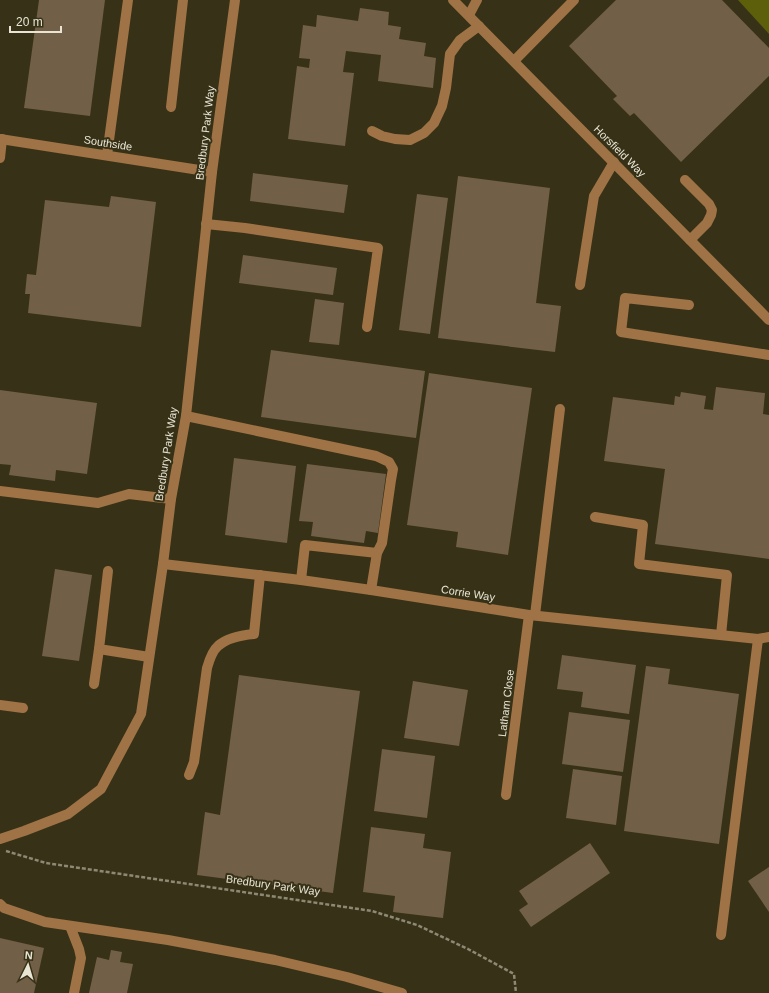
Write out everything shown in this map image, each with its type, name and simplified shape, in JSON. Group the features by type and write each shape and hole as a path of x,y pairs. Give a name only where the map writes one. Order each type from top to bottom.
{"street":[{"path":"107,155 128,0"},
{"path":"171,107 183,0"},
{"name":"Bredbury Park Way","path":"0,839 68,814 100,789 141,714 171,499 186,416 212,172 234,0"},
{"name":"Horsfield Way","path":"453,0 769,320"},
{"path":"469,15 477,0"},
{"path":"514,61 574,0"},
{"path":"372,131 395,140 410,140 424,133 434,123 442,106 446,88 450,54 460,40 479,26"},
{"path":"0,158 1,139"},
{"name":"Southside","path":"1,139 212,172"},
{"path":"580,284 594,196 614,162"},
{"path":"685,180 709,204 712,210 707,223 690,240"},
{"path":"206,224 245,228 378,248 368,328"},
{"path":"689,305 625,298 621,332 769,354"},
{"name":"Latham Close","path":"506,795 560,409"},
{"path":"186,416 376,456 389,462 393,469 382,543 377,553 371,590"},
{"path":"0,491 98,503 129,494 171,499"},
{"path":"594,517 643,525 639,564 727,575 721,635"},
{"path":"301,580 305,545 377,553"},
{"name":"Corrie Way","path":"163,564 301,580 532,615 758,639 769,637"},
{"path":"94,684 108,570"},
{"path":"189,776 194,762 207,668 210,658 218,646 230,639 242,635 254,634 260,575"},
{"path":"721,934 758,639"},
{"path":"99,649 149,657"},
{"path":"0,705 23,708"},
{"path":"0,904 4,908 45,922 168,940 275,960 347,977 402,993"},
{"path":"70,926 81,958 74,993"}],"path":[{"name":"Bredbury Park Way","path":"0,850 46,863 372,911 417,925 468,949 514,974 516,993"}],"shaded area":[{"path":"738,0 769,0 769,34"}],"building":[{"path":"39,0 105,0 90,116 24,108"},
{"path":"616,0 722,0 769,48 769,76 681,162 634,113 630,116 613,99 617,96 569,46"},
{"path":"360,8 389,12 388,25 401,27 399,39 426,43 424,56 436,58 433,88 378,81 381,55 346,51 343,72 354,73 345,146 288,139 297,66 309,68 310,59 299,58 303,25 316,27 317,15 358,21"},
{"path":"253,173 348,185 344,213 250,201"},
{"path":"458,176 550,188 536,303 561,306 555,352 438,338"},
{"path":"417,194 448,198 430,334 399,330"},
{"path":"111,196 156,202 141,327 28,313 30,294 25,294 27,274 36,275 45,200 109,207"},
{"path":"243,255 337,268 333,295 239,283"},
{"path":"315,299 344,303 339,345 309,342"},
{"path":"271,350 425,371 416,438 261,417"},
{"path":"429,373 532,388 508,555 456,547 458,532 407,525"},
{"path":"716,387 765,393 763,414 769,415 769,559 655,544 665,469 604,461 613,397 674,405 675,396 680,397 681,392 706,396 704,409 713,410"},
{"path":"0,390 97,403 87,474 56,470 55,481 9,475 11,465 0,464"},
{"path":"234,458 296,466 287,543 225,535"},
{"path":"307,464 386,474 378,533 366,531 364,543 311,536 313,522 299,521"},
{"path":"55,569 92,575 79,661 42,656"},
{"path":"562,655 636,665 629,714 581,707 583,692 557,689"},
{"path":"646,666 670,669 668,684 739,694 719,844 624,831"},
{"path":"239,675 360,691 333,893 197,875 205,812 220,815"},
{"path":"413,681 468,690 459,746 404,738"},
{"path":"569,712 630,720 623,772 562,764"},
{"path":"382,749 435,756 427,818 374,811"},
{"path":"573,769 622,776 616,825 566,818"},
{"path":"371,827 425,834 423,848 451,852 443,918 393,912 395,896 363,892"},
{"path":"590,843 610,873 531,927 519,910 528,904 519,891"},
{"path":"769,867 769,912 748,881"},
{"path":"0,938 44,948 34,993 0,993"},
{"path":"111,950 122,952 120,962 133,964 127,993 89,993 97,957 109,960"}]}
